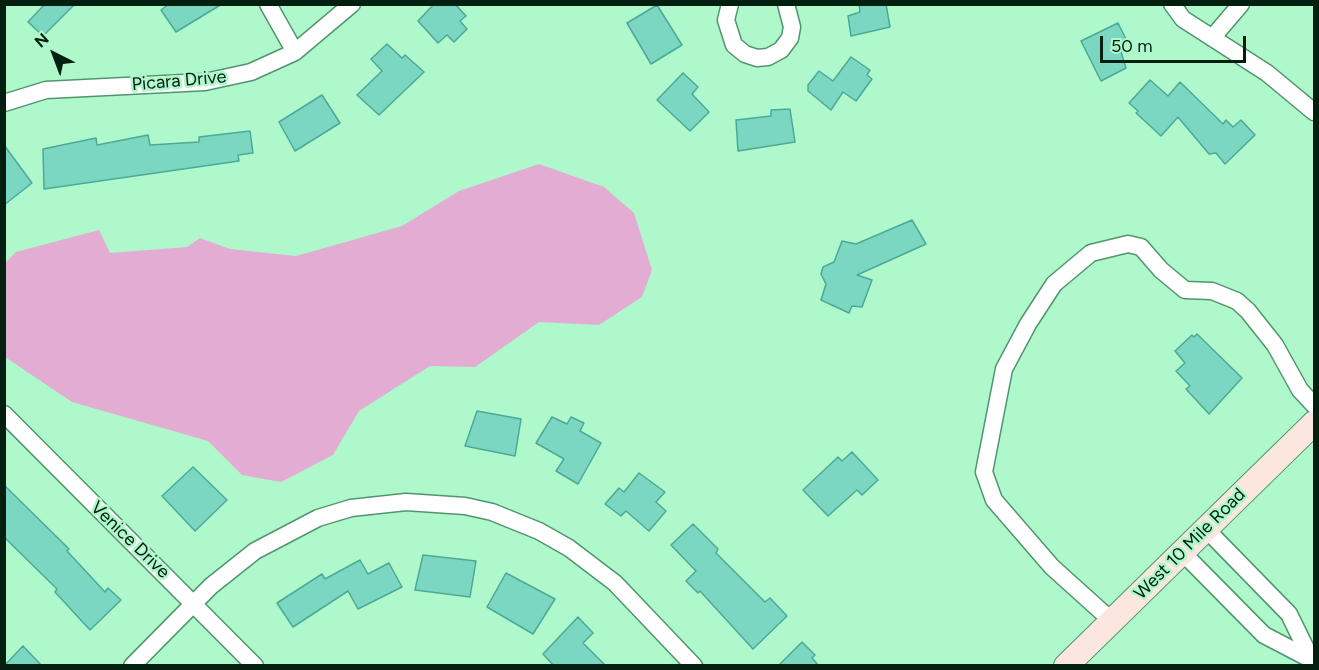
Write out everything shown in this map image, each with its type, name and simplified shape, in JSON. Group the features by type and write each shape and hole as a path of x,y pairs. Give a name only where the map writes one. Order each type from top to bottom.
{"main road":[{"name":"West 10 Mile Road","path":"1066,666 1314,423"}],"street":[{"path":"268,4 295,52"},
{"name":"Picara Drive","path":"4,103 46,90 205,82 251,72 295,52 352,4"},
{"path":"730,4 726,20 734,45 745,54 757,58 768,57 781,50 790,38 792,27 786,4"},
{"path":"1172,4 1183,19 1267,73 1314,112"},
{"path":"1212,38 1241,4"},
{"path":"1112,621 1052,567 994,500 984,472 1004,369 1028,324 1054,284 1091,253 1128,244 1141,247 1185,290 1212,291 1237,301 1248,311 1275,345 1300,390 1314,405"},
{"name":"Venice Drive","path":"4,414 255,666"},
{"path":"132,666 225,573 255,550 318,518 377,504 406,502 465,506 517,522 569,548 615,583 694,666"},
{"path":"1206,529 1288,614 1312,659"},
{"path":"1182,552 1264,635 1312,659"}],"shaded area":[{"path":"539,164 604,187 634,213 652,270 642,297 599,325 539,322 475,367 430,366 359,411 333,455 281,482 242,475 208,441 72,402 5,357 5,263 16,252 99,230 110,253 187,247 200,238 230,249 296,256 402,226 459,191"}],"building":[{"path":"45,4 75,4 43,36 28,22"},
{"path":"169,4 222,4 176,32 161,10"},
{"path":"434,4 455,4 466,16 460,21 467,29 454,42 447,35 438,43 418,21"},
{"path":"859,4 886,4 890,27 851,36 848,16 860,12"},
{"path":"657,5 682,45 651,64 627,23"},
{"path":"1118,23 1127,41 1119,45 1126,68 1101,81 1081,41"},
{"path":"387,44 402,58 405,55 424,72 379,115 357,95 382,71 371,59"},
{"path":"851,57 870,70 867,75 872,79 856,101 843,92 831,110 808,91 808,85 819,71 833,81"},
{"path":"683,73 698,87 692,94 709,112 690,131 657,100"},
{"path":"1150,80 1168,96 1180,82 1223,124 1226,120 1233,127 1241,120 1255,135 1225,164 1216,153 1209,154 1178,117 1161,136 1136,113 1138,111 1129,103"},
{"path":"322,95 340,123 295,151 279,122"},
{"path":"790,109 795,142 738,151 736,120 771,116 771,110"},
{"path":"250,131 253,153 238,155 239,161 44,189 43,149 96,138 97,145 148,135 150,145 199,142 199,137"},
{"path":"4,145 32,183 4,205"},
{"path":"912,220 926,244 857,275 872,280 862,307 852,306 849,313 821,300 826,284 821,274 823,267 834,262 842,241 856,244"},
{"path":"1197,334 1242,378 1209,414 1186,389 1190,386 1176,371 1185,363 1175,351 1192,335 1194,337"},
{"path":"477,411 521,419 515,456 465,446"},
{"path":"552,417 567,424 571,417 584,423 580,431 601,443 578,484 556,471 564,459 536,443"},
{"path":"852,452 878,480 862,495 857,490 828,516 803,490 838,457 842,461"},
{"path":"193,467 227,500 195,531 162,496"},
{"path":"639,473 665,492 656,502 666,511 649,531 626,511 621,516 605,504 619,488 624,492"},
{"path":"4,485 69,549 67,551 105,592 108,588 121,600 90,630 55,592 57,589 4,537"},
{"path":"693,524 718,549 716,553 765,602 770,598 787,616 753,649 700,591 698,593 686,581 696,571 671,545"},
{"path":"423,555 476,561 470,597 415,590"},
{"path":"360,560 368,574 389,563 402,587 358,609 348,591 293,627 277,603 322,574 325,579"},
{"path":"506,573 555,599 533,634 487,607"},
{"path":"578,617 593,633 583,643 606,666 554,666 543,654"},
{"path":"802,642 815,655 812,658 819,666 778,666"},
{"path":"23,646 42,666 4,666"}]}
